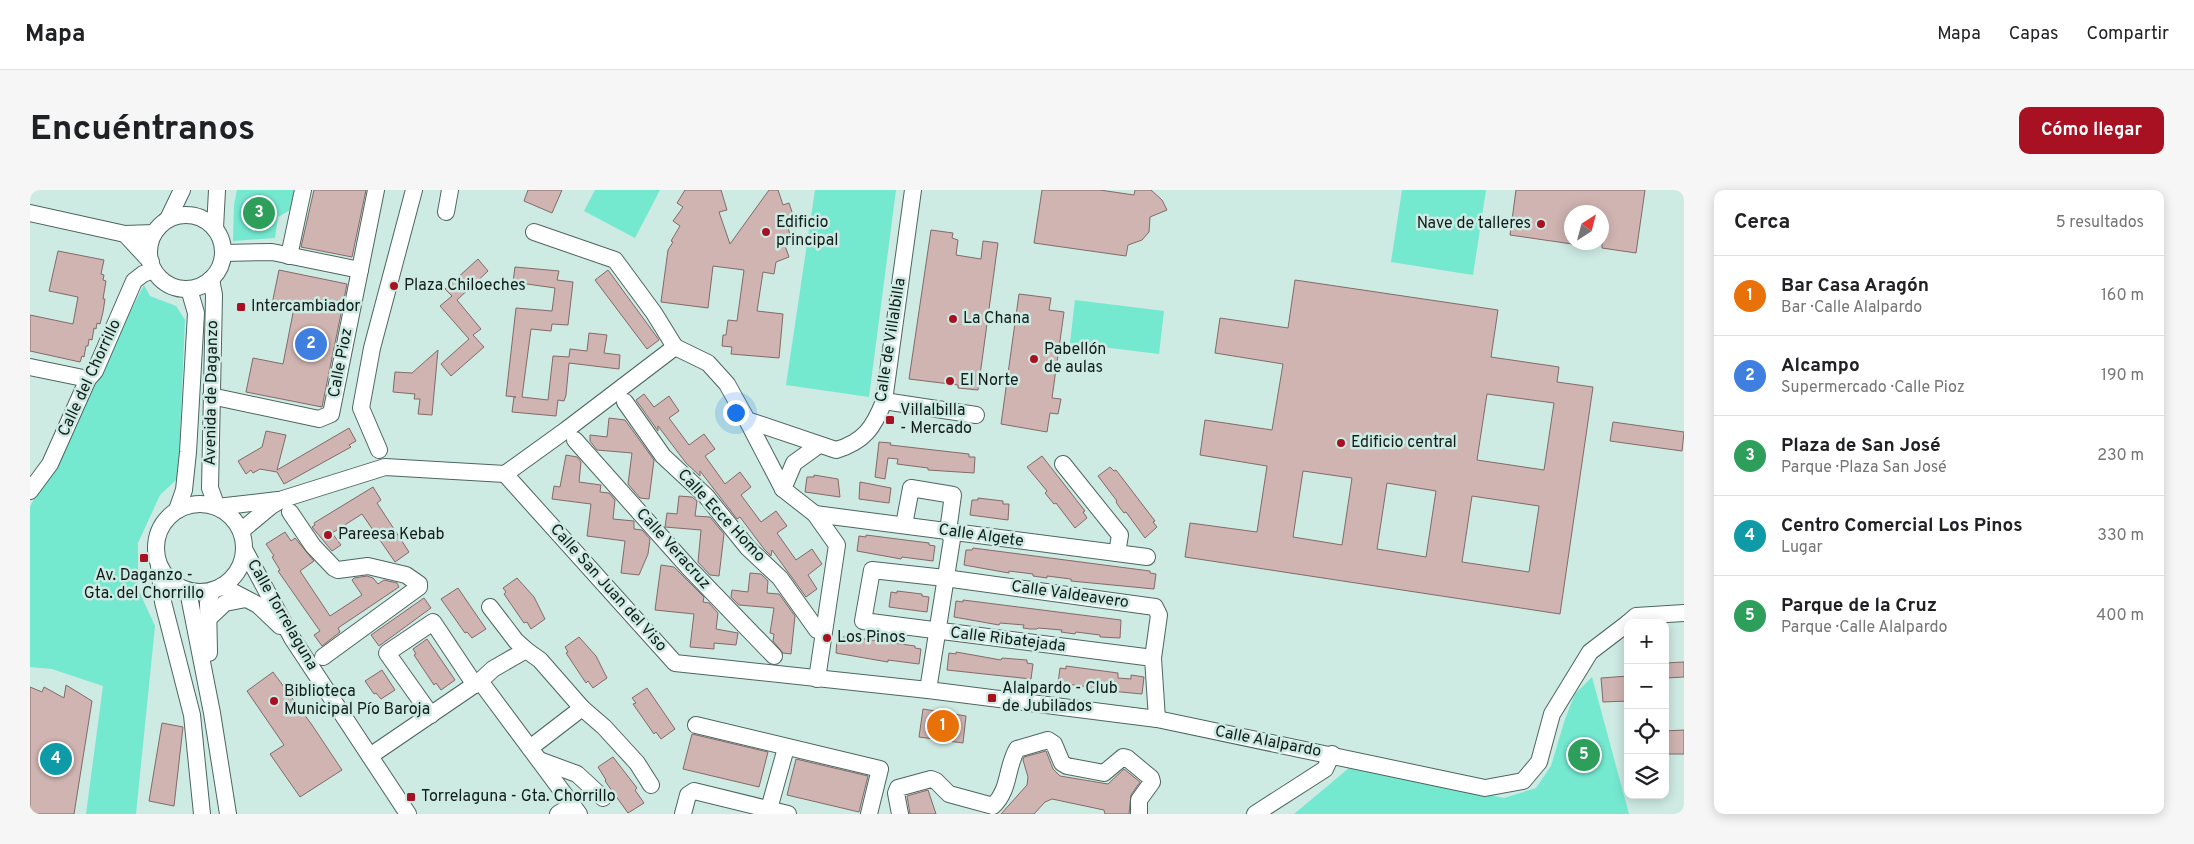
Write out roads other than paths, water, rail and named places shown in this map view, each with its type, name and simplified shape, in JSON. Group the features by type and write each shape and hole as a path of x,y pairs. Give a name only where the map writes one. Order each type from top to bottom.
{"street":[{"path":"152,266 150,242 154,233 168,219 182,190"},
{"path":"215,228 216,190"},
{"path":"289,256 303,190"},
{"name":"Calle Pioz","path":"211,396 319,419 331,414 376,190"},
{"path":"379,450 361,408 372,348 414,190"},
{"path":"446,212 450,190"},
{"name":"Calle de Villalbilla","path":"747,420 836,450 850,446 864,436 877,419 884,401 913,190"},
{"path":"30,213 125,234 154,233"},
{"path":"125,234 165,282 176,287 189,289 201,286 211,279 219,269 223,253 220,237 215,228 205,220 193,215 180,215 168,219"},
{"path":"534,232 615,260 654,313 675,347 708,363 727,384 783,489 815,514 837,545 817,679"},
{"path":"223,253 272,252 360,270"},
{"name":"Calle del Chorrillo","path":"30,491 50,464 88,379 95,371 134,281 152,266"},
{"name":"Avenida de Daganzo","path":"211,279 214,295 210,488 217,506"},
{"name":"Avenida de Daganzo","path":"177,510 184,490 188,452 196,312 189,289"},
{"path":"202,814 192,715 163,602 156,554 156,541 160,528 168,517 177,510 197,504 217,506 286,506 384,467 505,474 675,347"},
{"path":"30,367 88,379"},
{"path":"884,401 976,415"},
{"name":"Calle Ecce Homo","path":"625,402 663,456 706,496 748,548 780,578 817,630"},
{"name":"Calle Veracruz","path":"575,440 689,568 774,656"},
{"path":"783,489 794,463 819,445"},
{"path":"1063,464 1120,535 1117,553"},
{"name":"Calle San Juan del Viso","path":"505,474 675,663 817,679"},
{"path":"904,525 911,488 953,495 948,531 952,539 928,690"},
{"path":"201,621 208,603 217,588 234,576 241,564 244,549 241,531 228,514 217,506"},
{"path":"241,531 272,506 286,506"},
{"path":"286,506 313,546 334,568 338,570 368,566 406,576 419,584 419,587 323,657"},
{"name":"Calle Algete","path":"815,514 1147,557"},
{"name":"Calle Torrelaguna","path":"244,549 292,638 408,814"},
{"path":"159,566 177,586 188,591 217,588 246,599 258,606 292,638"},
{"name":"Calle Valdeavero","path":"863,621 872,570 945,578 1155,607 1159,615 1153,658 1157,719"},
{"path":"188,591 201,621 212,713 228,814"},
{"path":"168,623 201,621 225,603 246,599"},
{"path":"490,607 516,641 540,660 582,708 604,727 637,763 651,785"},
{"name":"Calle Alalpardo","path":"1633,619 1636,616 1684,613"},
{"name":"Calle Ribatejada","path":"863,621 937,632 1153,658"},
{"path":"431,715 387,652 433,622 575,809 558,814"},
{"name":"Calle Alalpardo","path":"817,679 928,690 1157,719 1332,754 1485,788 1524,781 1539,762 1552,714 1590,652 1624,626"},
{"path":"370,756 478,683 492,669 526,650"},
{"path":"534,754 582,708"},
{"path":"696,725 880,769 870,814"},
{"path":"900,814 896,793 898,788 931,778 949,794 993,806 1006,789 1016,749 1048,740 1054,744 1062,763 1067,766 1104,773 1123,757 1127,758 1151,778 1152,782 1139,800 1139,814"},
{"path":"769,809 786,748"},
{"path":"534,754 577,774 603,798"},
{"path":"1255,814 1325,769 1332,754"},
{"path":"683,814 688,795 694,791 788,814"}],"place":[{"name":"Plaza de San José","path":"259,213"},
{"name":"Nave de talleres","path":"1541,224"},
{"name":"Edificio principal","path":"766,232"},
{"name":"Plaza Chiloeches","path":"394,286"},
{"name":"Intercambiador","path":"241,307"},
{"name":"La Chana","path":"953,319"},
{"name":"Alcampo","path":"311,344"},
{"name":"Pabellón de aulas","path":"1034,359"},
{"name":"El Norte","path":"950,381"},
{"name":"Villalbilla - Mercado","path":"890,420"},
{"name":"Edificio central","path":"1341,443"},
{"name":"Pareesa Kebab","path":"328,535"},
{"name":"Av. Daganzo - Gta. del Chorrillo","path":"144,558"},
{"name":"Los Pinos","path":"827,638"},
{"name":"Alalpardo - Club de Jubilados","path":"992,698"},
{"name":"Biblioteca Municipal Pío Baroja","path":"274,701"},
{"name":"Bar Casa Aragón","path":"943,726"},
{"name":"Parque de la Cruz","path":"1584,755"},
{"name":"Centro Comercial Los Pinos","path":"56,759"},
{"name":"Torrelaguna - Gta. Chorrillo","path":"411,797"}]}
